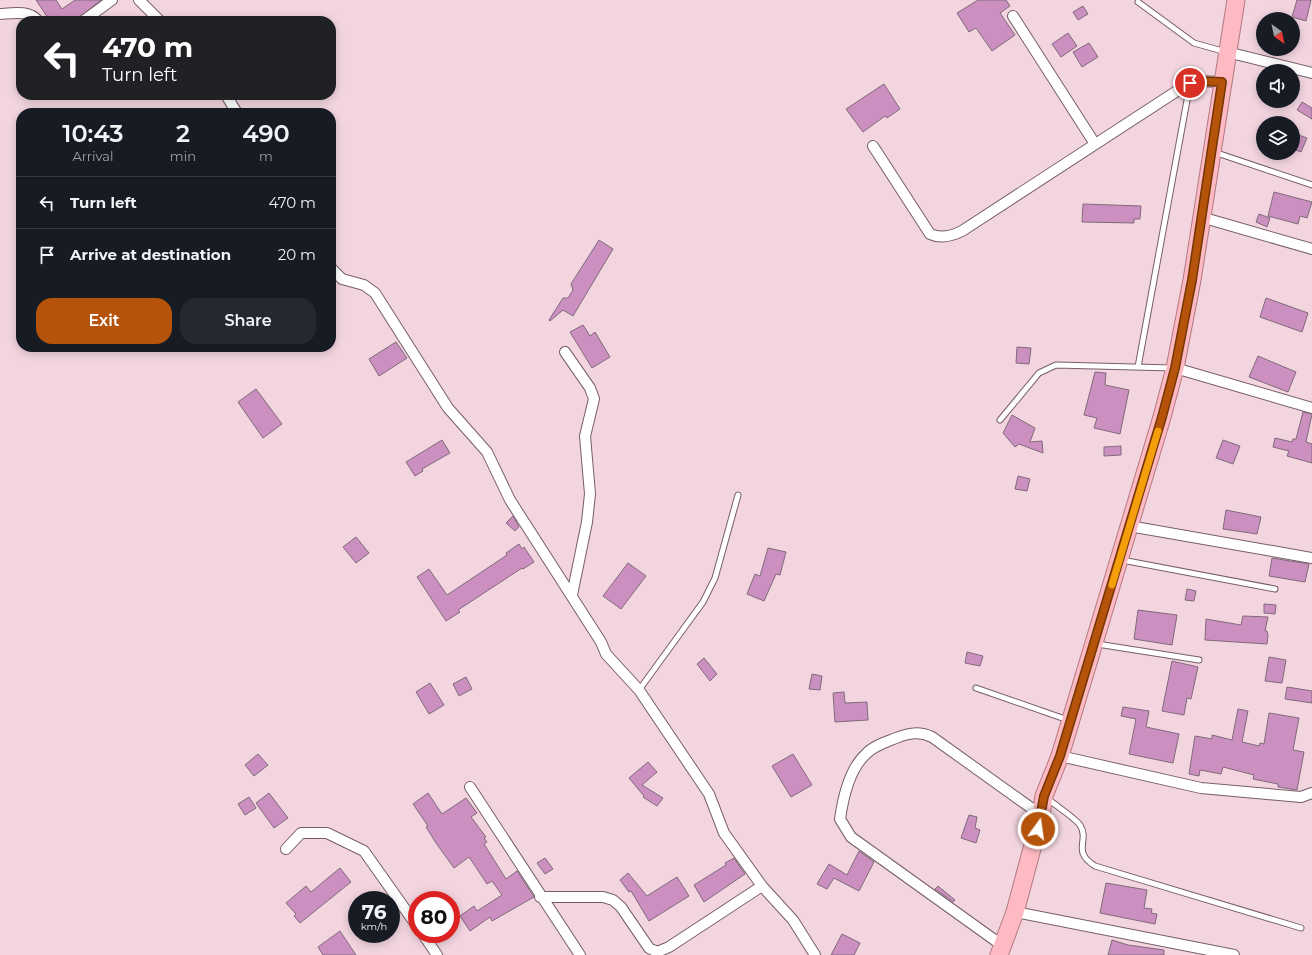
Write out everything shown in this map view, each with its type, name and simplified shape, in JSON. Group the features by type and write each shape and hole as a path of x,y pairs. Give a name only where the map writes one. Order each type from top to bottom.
{"highway":[{"path":"1001,950 1015,912 1041,815 1044,796 1060,756 1130,526 1175,368 1192,280 1236,0"}],"street":[{"path":"91,16 112,0"},
{"path":"139,0 155,16"},
{"path":"0,14 27,14 34,16"},
{"path":"1013,16 1095,144"},
{"path":"1227,52 1312,73"},
{"path":"873,146 930,234 944,237 962,231 1190,83 1196,81 1222,82"},
{"path":"1201,217 1312,249"},
{"path":"336,273 342,280 364,285 374,293 448,408 487,452 510,500 572,595 601,642 606,654 639,690 709,794 724,833 762,886 793,920 815,955"},
{"path":"565,352 590,388 594,399 586,436 590,494 587,522 572,595"},
{"path":"1175,368 1312,408"},
{"path":"1130,526 1312,558"},
{"path":"1001,950 851,837 840,820 843,801 850,776 865,754 882,744 907,734 923,733 932,737 1041,815"},
{"path":"1060,756 1201,788 1301,797 1312,793"},
{"path":"470,787 540,897 580,955"},
{"path":"286,850 301,833 327,834 364,851 408,913"},
{"path":"540,897 603,897 613,900 621,907 649,948 657,952 669,947 762,886"},
{"path":"1015,912 1234,955"},
{"path":"429,943 437,955"}],"lane":[{"path":"1138,2 1201,47 1227,52"},
{"path":"1138,367 1190,83"},
{"path":"1213,152 1312,185"},
{"path":"1000,420 1039,373 1056,365 1175,368"},
{"path":"639,690 704,602 715,578 738,495"},
{"path":"1119,560 1274,589"},
{"path":"1094,643 1199,660"},
{"path":"976,688 1070,721"},
{"path":"1044,796 1079,824 1082,831 1082,850 1085,860 1095,866 1302,928"}],"building":[{"path":"36,0 56,0 62,9 75,0 101,0 81,16 47,16"},
{"path":"978,0 1006,0 1010,6 1000,13 1015,35 992,51 976,28 969,32 957,13"},
{"path":"1297,0 1311,0 1306,21 1300,19 1300,12 1293,12"},
{"path":"1083,6 1088,14 1078,20 1073,12"},
{"path":"1068,33 1077,46 1061,57 1052,44"},
{"path":"1089,43 1098,57 1082,67 1073,52"},
{"path":"884,84 900,109 887,118 885,116 863,132 846,109"},
{"path":"1302,102 1312,108 1312,119 1297,110 1300,108"},
{"path":"1300,136 1307,138 1300,152"},
{"path":"1274,192 1312,202 1307,218 1300,216 1298,224 1268,216"},
{"path":"1083,204 1141,206 1140,219 1134,219 1134,223 1082,222"},
{"path":"1259,214 1270,218 1267,227 1256,222"},
{"path":"599,240 613,249 573,316 563,310 550,321 549,320 563,298 568,298 573,290 571,284"},
{"path":"1266,298 1308,313 1302,332 1260,317"},
{"path":"583,325 590,336 595,332 610,357 592,368 570,332"},
{"path":"396,342 407,358 379,376 369,359"},
{"path":"1017,347 1031,348 1029,364 1016,363"},
{"path":"1258,356 1296,372 1288,392 1249,377"},
{"path":"1095,372 1106,373 1105,385 1129,390 1120,434 1094,428 1097,418 1084,415"},
{"path":"256,389 282,424 263,438 238,402"},
{"path":"1303,412 1312,414 1306,442 1312,444 1312,463 1287,456 1289,451 1273,447 1275,438 1292,442 1293,439 1296,439"},
{"path":"1012,415 1035,428 1030,442 1042,441 1043,453 1019,444 1015,447 1003,433"},
{"path":"442,440 450,453 422,469 423,471 415,476 406,462"},
{"path":"1223,440 1240,446 1233,464 1216,458"},
{"path":"1121,446 1121,455 1104,456 1104,447"},
{"path":"1018,476 1030,479 1027,491 1015,489"},
{"path":"1226,510 1261,517 1257,534 1223,529"},
{"path":"513,516 519,527 515,531 506,523"},
{"path":"356,537 369,553 356,563 343,547"},
{"path":"519,544 522,549 524,547 534,562 523,569 522,568 458,610 460,612 446,621 417,577 429,569 447,595 507,555 506,553"},
{"path":"768,548 786,552 780,575 776,574 764,601 747,594 755,574 760,576"},
{"path":"1272,558 1309,564 1305,582 1269,576"},
{"path":"628,563 646,576 621,609 603,596"},
{"path":"1187,589 1196,591 1194,601 1185,600"},
{"path":"1264,604 1276,605 1275,614 1264,613"},
{"path":"1138,610 1177,615 1172,645 1134,639"},
{"path":"1243,616 1268,617 1265,631 1267,631 1268,636 1267,644 1205,640 1206,619 1241,625"},
{"path":"967,652 983,656 980,666 965,663"},
{"path":"1269,657 1286,660 1282,683 1265,681"},
{"path":"704,658 717,674 710,681 697,664"},
{"path":"1172,661 1198,667 1191,699 1187,698 1184,715 1162,711"},
{"path":"812,674 822,676 820,690 809,689"},
{"path":"466,677 472,689 459,696 453,684"},
{"path":"430,683 444,705 429,714 416,692"},
{"path":"1287,687 1312,691 1312,703 1285,699"},
{"path":"844,692 845,703 867,702 868,720 835,722 833,693"},
{"path":"1123,707 1149,711 1146,727 1179,734 1173,763 1129,754 1136,719 1121,716"},
{"path":"1238,709 1248,711 1242,742 1259,746 1260,743 1264,744 1269,713 1299,718 1293,750 1304,752 1297,790 1278,787 1278,784 1253,779 1254,775 1223,767 1221,774 1200,770 1199,776 1189,774 1195,736 1212,739 1212,735 1232,740"},
{"path":"258,754 268,765 254,776 245,765"},
{"path":"793,754 812,785 791,797 772,766"},
{"path":"648,762 657,772 642,785 663,798 657,806 643,797 644,796 629,778"},
{"path":"269,793 288,818 274,828 256,803"},
{"path":"428,793 442,814 466,798 477,813 471,817 486,837 484,838 487,842 484,844 506,879 517,871 534,897 492,921 490,917 470,931 460,916 474,906 477,911 502,895 492,881 487,884 469,857 454,868 436,843 426,827 428,826 413,804"},
{"path":"249,797 256,808 245,815 238,804"},
{"path":"969,815 977,817 975,828 980,830 976,843 961,838"},
{"path":"859,851 874,862 859,891 834,878 827,889 817,884 829,864 847,875"},
{"path":"545,858 553,869 545,874 537,863"},
{"path":"734,858 745,874 704,902 694,885 726,865 725,863"},
{"path":"340,868 351,882 300,923 294,916 296,914 286,903 306,886 311,892"},
{"path":"628,873 647,896 677,877 689,896 649,921 631,891 629,892 620,880"},
{"path":"1106,883 1147,890 1144,908 1152,909 1151,913 1157,914 1155,924 1100,913"},
{"path":"938,886 955,900 953,902 935,889"},
{"path":"340,931 356,955 323,955 318,947"},
{"path":"842,934 860,943 854,955 831,955"},
{"path":"1112,940 1128,945 1164,950 1164,955 1108,955"}],"slow traffic":[{"path":"1112,585 1158,431"}],"route":[{"path":"1038,829 1044,796 1060,756 1162,417 1175,368 1192,280 1201,217 1213,152 1222,82 1196,81 1190,83"}]}
